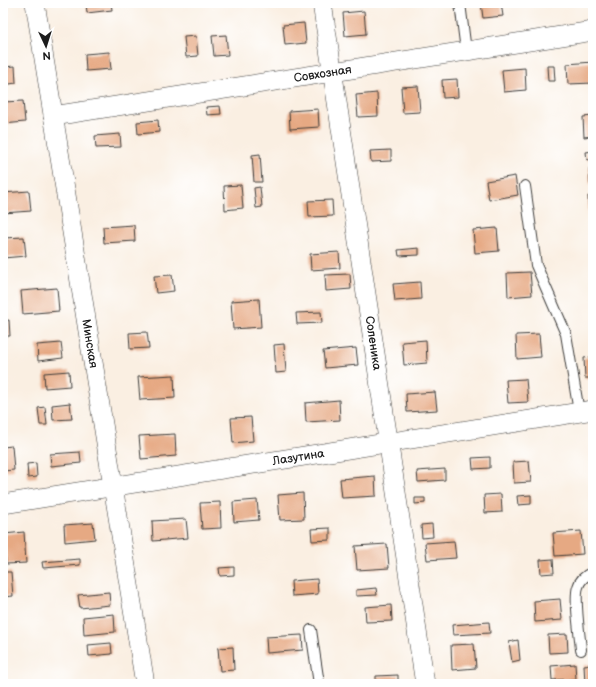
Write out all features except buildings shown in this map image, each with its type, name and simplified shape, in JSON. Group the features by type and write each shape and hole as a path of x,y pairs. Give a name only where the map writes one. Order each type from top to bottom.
{"street":[{"name":"Минская","path":"35,3 144,684"},
{"name":"Соленика","path":"322,3 425,684"},
{"name":"Совхозная","path":"53,116 593,31"},
{"name":"Лазутина","path":"3,504 586,411"}],"lane":[{"path":"460,3 466,51"},
{"path":"525,186 536,265 566,334 586,411"},
{"path":"581,650 576,599 577,588 582,579 593,572"},
{"path":"311,630 319,684"}]}
